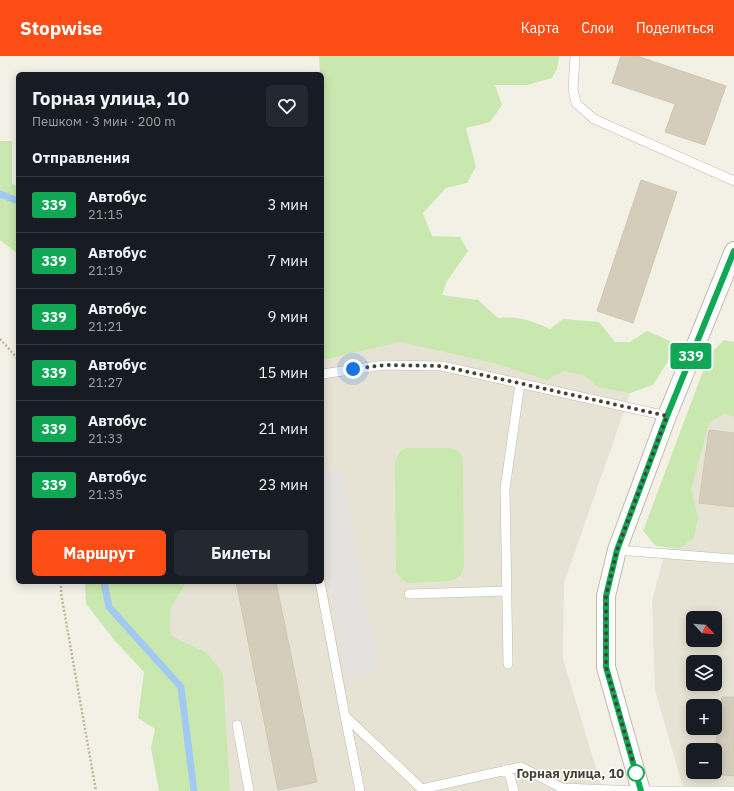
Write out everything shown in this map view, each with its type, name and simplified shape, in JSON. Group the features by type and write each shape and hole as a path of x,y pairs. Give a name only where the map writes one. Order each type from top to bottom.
{"street":[{"path":"641,791 606,667 606,596 617,550 667,416 734,251"}],"lane":[{"path":"575,56 573,89 576,103 594,119 734,181"},
{"path":"324,374 385,365 442,366 667,416"},
{"path":"508,664 505,489 520,383"},
{"path":"617,550 734,559"},
{"path":"320,584 360,791"},
{"path":"409,594 507,591"},
{"path":"345,716 417,790 521,767 562,788 641,791 734,791"},
{"path":"237,725 249,791"},
{"path":"508,769 514,791"}],"path":[{"path":"0,339 16,357"},
{"path":"61,584 61,593 96,791"}],"shaded area":[{"path":"418,336 636,377 564,583 563,659 603,791 226,791 120,584 324,584 324,354"},
{"path":"734,358 734,791 684,791 655,690 652,601 687,471"},
{"path":"341,469 380,671 348,678 324,556 324,473"}],"green space":[{"path":"319,56 559,56 557,69 552,78 527,85 495,85 502,105 490,122 466,128 476,167 467,183 446,188 423,213 432,236 460,237 468,251 447,281 442,295 478,300 498,318 525,320 550,329 563,319 599,322 615,342 630,342 647,331 670,341 669,360 653,385 630,393 598,387 583,375 564,371 546,380 494,363 400,342 324,360 324,72 320,72"},
{"path":"0,141 12,141 12,184 16,185 16,252 0,240"},
{"path":"724,340 734,342 734,418 726,413 709,423 691,490 698,517 694,538 680,548 656,546 643,531 709,355"},
{"path":"405,448 451,448 458,451 463,457 464,567 460,576 451,581 409,583 401,579 396,572 395,462 399,453"},
{"path":"85,584 185,584 170,609 170,635 207,653 223,674 230,791 159,791 151,748 155,729 138,718 144,672 115,641 86,604"}],"building":[{"path":"621,56 637,56 726,86 705,145 665,132 675,104 612,83"},
{"path":"641,180 677,192 633,323 597,311"},
{"path":"709,430 734,433 734,507 699,503"},
{"path":"236,584 276,584 317,782 278,790"},
{"path":"722,697 734,697 734,776 722,775 722,743 716,743 717,735 722,735"}],"waterway":[{"path":"0,194 16,200"},
{"path":"104,584 109,607 181,687 194,791"}],"bus line":[{"name":"339","path":"641,791 606,667 606,596 617,550 667,416 734,251"}],"place":[{"name":"Горная улица, 10","path":"636,773"}],"route":[{"path":"353,369 385,365 442,366 667,416 617,550 606,596 606,667 636,773"}]}
